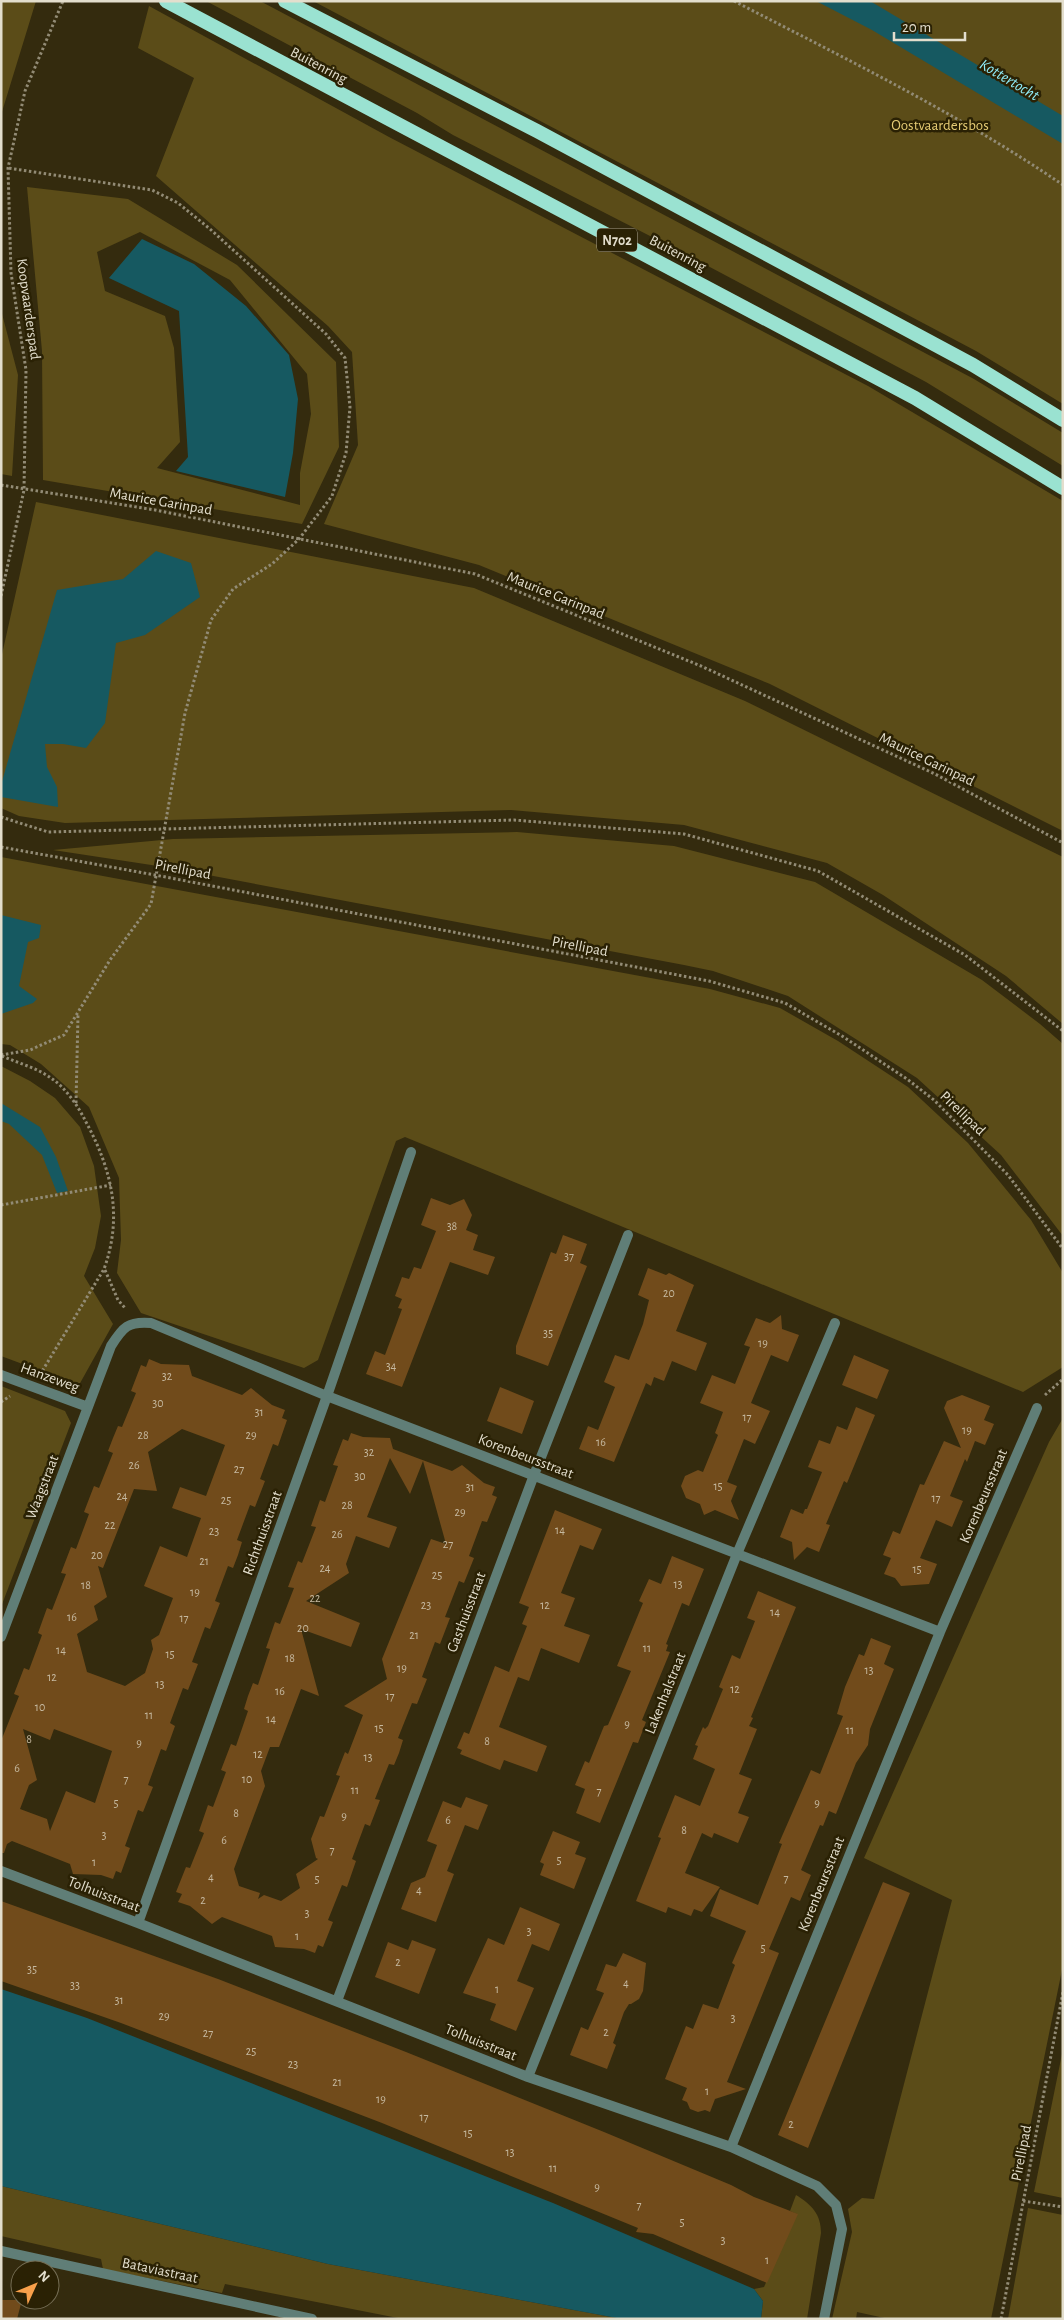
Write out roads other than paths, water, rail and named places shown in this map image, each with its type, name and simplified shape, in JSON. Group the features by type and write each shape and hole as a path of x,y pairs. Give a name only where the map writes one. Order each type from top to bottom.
{"highway":[{"name":"Buitenring","path":"166,1 915,398 1063,488"},
{"path":"285,1 536,131 948,352 1063,420"}],"street":[{"name":"Richthuisstraat","path":"138,1923 327,1396 411,1152"},
{"name":"Gasthuisstraat","path":"337,2001 534,1475 628,1235"},
{"name":"Korenbeursstraat","path":"136,1322 151,1323 327,1396 940,1632"},
{"name":"Waagstraat","path":"1,1637 111,1346 121,1330 136,1322"},
{"name":"Lakenhalstraat","path":"528,2077 737,1554 834,1322"},
{"name":"Hanzeweg","path":"1,1375 88,1407"},
{"name":"Korenbeursstraat","path":"730,2147 940,1632 1037,1408"},
{"name":"Tolhuisstraat","path":"1,1871 528,2077 730,2147 817,2186 836,2205 842,2229 824,2319"},
{"name":"Bataviastraat","path":"1,2251 312,2319"}],"water":[{"path":"816,1 870,1 1063,116 1063,144 872,30"},
{"path":"142,239 194,264 246,306 289,355 298,399 293,453 285,497 176,471 188,457 179,311 109,278"},
{"path":"156,551 191,563 200,597 145,635 116,643 105,723 86,748 63,744 45,744 47,767 57,787 58,807 1,797 1,785 57,590 123,579"},
{"path":"1,915 41,925 39,938 28,942 19,986 37,999 33,1003 1,1014"},
{"path":"1,1103 40,1127 56,1157 68,1191 57,1193 42,1155 9,1124 1,1121"},
{"path":"1,1989 87,2018 553,2203 754,2289 763,2301 761,2319 622,2319 328,2264 1,2186"}],"water label":[{"name":"Kottertocht","path":"1010,79"}],"park label":[{"name":"Oostvaardersbos","path":"940,125"}]}
